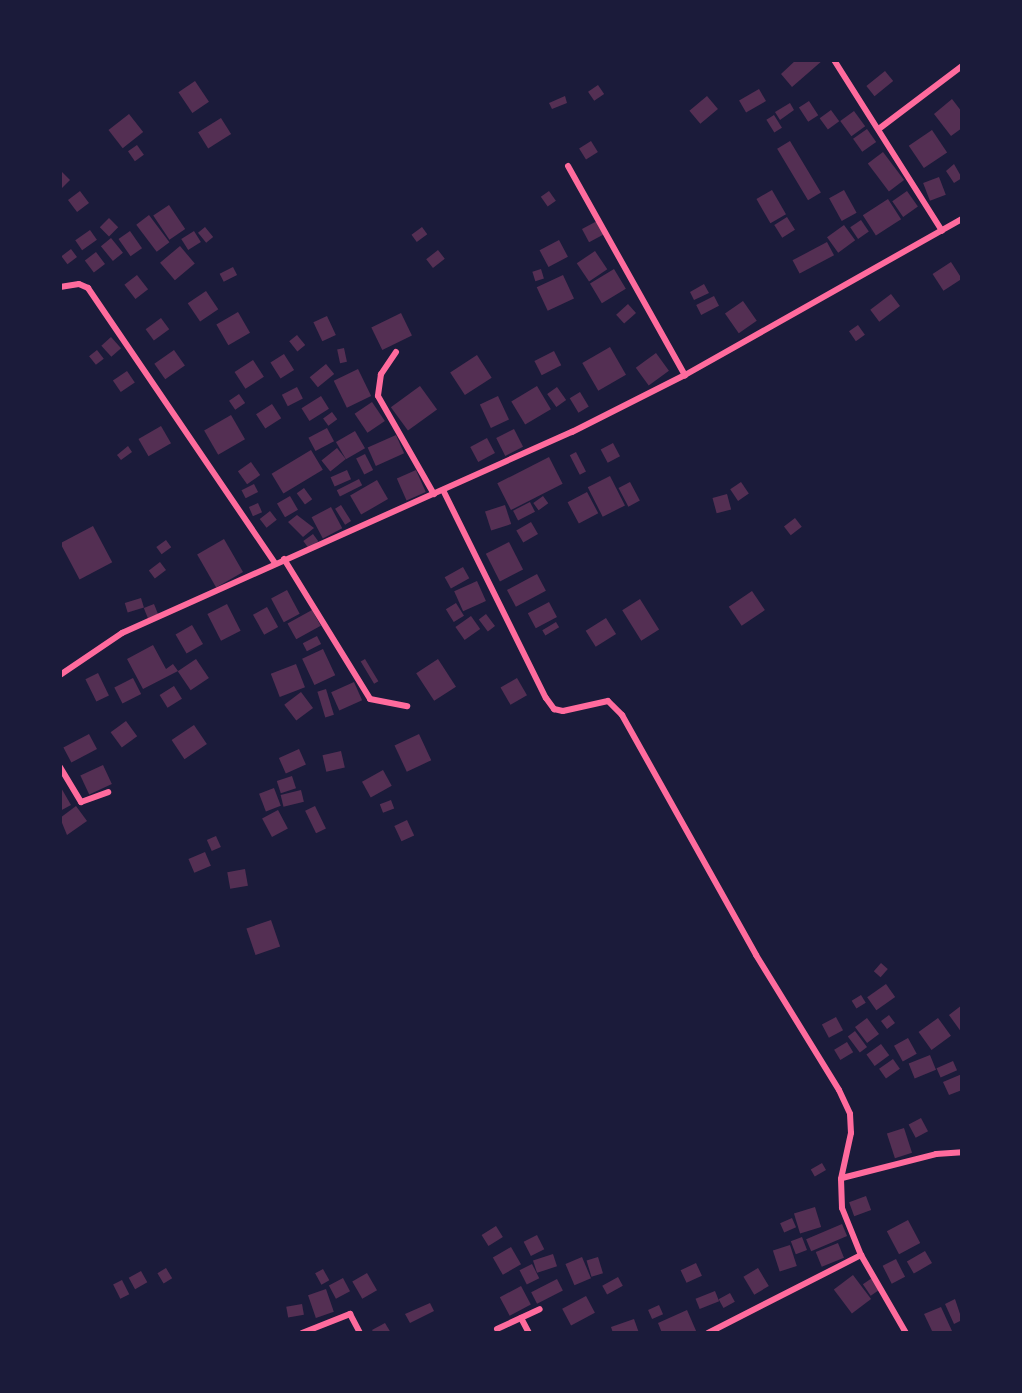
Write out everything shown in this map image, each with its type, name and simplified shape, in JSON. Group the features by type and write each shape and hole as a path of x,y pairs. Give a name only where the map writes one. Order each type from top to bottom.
{"street":[{"path":"834,60 942,230"},
{"path":"880,128 962,66"},
{"path":"568,166 685,375"},
{"path":"60,675 122,633 444,490 685,375 962,218"},
{"path":"60,287 79,284 96,299 275,563"},
{"path":"396,352 381,374 378,396 434,494"},
{"path":"444,490 546,698 554,709 564,711 608,702 622,715 756,955 839,1090 850,1114 851,1133 840,1179 842,1208 861,1254 906,1333"},
{"path":"284,559 370,698 407,706"},
{"path":"60,768 82,802 108,792"},
{"path":"840,1179 962,1152"},
{"path":"708,1333 861,1254"},
{"path":"497,1329 540,1308"},
{"path":"302,1333 350,1314 360,1333"},
{"path":"521,1318 529,1333"}],"building":[{"path":"796,60 823,60 792,87 781,74"},
{"path":"885,71 893,81 875,96 866,86"},
{"path":"195,81 209,102 192,113 178,92"},
{"path":"598,85 604,94 594,101 588,92"},
{"path":"759,89 766,101 746,113 739,100"},
{"path":"565,96 567,103 552,109 549,103"},
{"path":"707,96 718,109 700,124 689,111"},
{"path":"952,99 962,112 962,128 951,136 934,114"},
{"path":"809,101 818,115 808,122 799,108"},
{"path":"790,103 794,110 780,120 775,112"},
{"path":"831,110 839,121 828,130 820,118"},
{"path":"854,111 865,126 851,136 840,121"},
{"path":"129,114 143,132 123,148 109,130"},
{"path":"774,115 782,128 774,132 766,120"},
{"path":"221,118 231,134 208,148 198,132"},
{"path":"867,129 876,142 862,152 853,139"},
{"path":"932,130 947,152 924,168 909,146"},
{"path":"591,141 598,152 586,159 579,148"},
{"path":"790,141 821,192 808,200 777,149"},
{"path":"137,145 144,155 135,161 128,151"},
{"path":"883,152 904,180 889,191 868,163"},
{"path":"954,164 962,178 954,183 946,171"},
{"path":"60,170 70,180 60,190"},
{"path":"939,177 946,195 930,201 923,183"},
{"path":"772,190 786,214 770,223 756,199"},
{"path":"844,190 857,213 842,221 829,198"},
{"path":"80,191 89,203 77,212 68,200"},
{"path":"549,191 556,201 548,207 541,197"},
{"path":"907,191 918,207 903,217 892,201"},
{"path":"888,199 901,219 876,235 863,215"},
{"path":"169,205 185,229 169,240 153,216"},
{"path":"149,215 169,242 157,252 136,225"},
{"path":"787,217 795,230 782,238 774,225"},
{"path":"109,218 118,227 109,236 100,227"},
{"path":"861,220 869,232 858,239 850,227"},
{"path":"597,221 604,234 589,242 582,229"},
{"path":"844,225 855,240 838,253 827,237"},
{"path":"205,227 213,237 206,243 198,233"},
{"path":"422,227 427,234 417,242 411,235"},
{"path":"90,230 97,240 82,250 75,240"},
{"path":"130,231 142,248 131,256 119,239"},
{"path":"194,231 201,242 188,250 181,239"},
{"path":"111,238 123,253 113,261 101,246"},
{"path":"559,240 568,257 548,267 540,250"},
{"path":"827,242 834,255 800,274 793,260"},
{"path":"180,246 195,264 175,280 160,263"},
{"path":"71,249 77,257 67,264 61,256"},
{"path":"438,250 445,259 433,268 426,259"},
{"path":"595,251 607,269 589,282 577,263"},
{"path":"96,252 105,264 94,272 85,260"},
{"path":"951,262 962,279 943,291 933,274"},
{"path":"233,267 237,275 224,282 220,274"},
{"path":"541,269 544,279 535,281 532,272"},
{"path":"614,269 626,289 602,303 590,283"},
{"path":"137,275 148,289 135,299 124,285"},
{"path":"563,275 574,299 548,311 537,287"},
{"path":"704,284 709,293 694,300 690,292"},
{"path":"206,291 218,309 200,322 188,303"},
{"path":"891,294 900,306 879,322 870,310"},
{"path":"714,296 719,306 701,315 696,305"},
{"path":"743,301 757,321 739,333 725,314"},
{"path":"628,304 636,313 624,324 616,315"},
{"path":"238,312 250,333 228,345 216,324"},
{"path":"401,313 412,335 382,350 371,327"},
{"path":"327,316 336,335 322,341 313,322"},
{"path":"161,318 169,329 154,340 146,329"},
{"path":"858,325 865,335 856,341 849,331"},
{"path":"297,335 305,345 297,351 289,341"},
{"path":"111,337 121,348 111,357 101,346"},
{"path":"610,347 626,375 598,391 582,363"},
{"path":"344,348 347,362 340,363 337,349"},
{"path":"97,350 104,359 96,365 89,356"},
{"path":"174,350 185,366 165,379 154,364"},
{"path":"554,351 561,365 542,375 534,361"},
{"path":"656,353 669,371 649,385 636,368"},
{"path":"284,354 294,370 280,379 270,362"},
{"path":"477,355 492,378 465,395 450,372"},
{"path":"253,360 264,377 245,389 235,372"},
{"path":"326,364 334,374 318,387 310,377"},
{"path":"358,369 371,396 347,408 334,381"},
{"path":"127,371 135,383 121,392 113,381"},
{"path":"420,386 437,409 408,431 391,407"},
{"path":"537,386 551,409 525,425 511,401"},
{"path":"297,387 303,399 288,406 282,395"},
{"path":"557,387 566,400 556,407 547,394"},
{"path":"580,392 589,407 578,413 570,398"},
{"path":"239,394 245,403 235,410 229,401"},
{"path":"321,396 329,409 309,421 301,408"},
{"path":"498,396 509,420 491,428 480,404"},
{"path":"372,402 385,421 367,433 355,414"},
{"path":"272,404 281,418 265,429 256,414"},
{"path":"332,412 337,419 328,426 323,418"},
{"path":"231,415 245,439 218,455 204,430"},
{"path":"161,426 171,443 148,456 138,439"},
{"path":"327,428 334,441 316,451 308,438"},
{"path":"514,429 523,447 505,456 496,438"},
{"path":"355,431 365,448 346,459 336,442"},
{"path":"396,435 404,453 376,466 368,448"},
{"path":"487,438 495,453 478,462 470,447"},
{"path":"613,443 620,456 608,463 601,450"},
{"path":"128,446 132,452 121,460 117,455"},
{"path":"337,448 346,459 330,471 321,461"},
{"path":"311,450 323,470 283,493 272,474"},
{"path":"576,452 586,472 580,475 570,455"},
{"path":"365,454 373,470 364,475 356,459"},
{"path":"549,457 563,484 511,510 497,483"},
{"path":"251,462 260,475 247,484 238,471"},
{"path":"347,470 351,479 335,486 331,477"},
{"path":"416,470 426,492 407,500 397,479"},
{"path":"610,476 625,505 603,517 588,487"},
{"path":"359,479 362,485 340,497 337,490"},
{"path":"377,480 388,499 361,515 350,496"},
{"path":"630,482 640,501 628,507 619,488"},
{"path":"741,482 749,494 738,501 730,489"},
{"path":"254,484 258,492 246,498 242,490"},
{"path":"304,488 312,499 305,505 297,493"},
{"path":"587,492 598,513 579,524 568,502"},
{"path":"727,494 731,509 717,513 713,498"},
{"path":"290,496 298,510 285,517 277,504"},
{"path":"543,496 548,503 539,510 533,503"},
{"path":"530,502 535,512 518,520 513,511"},
{"path":"258,503 262,512 253,516 249,507"},
{"path":"341,505 351,521 345,525 335,509"},
{"path":"505,505 511,524 491,531 485,511"},
{"path":"331,507 342,528 323,539 312,517"},
{"path":"270,511 277,520 267,528 260,519"},
{"path":"297,515 314,528 303,537 288,522"},
{"path":"795,518 802,527 791,535 784,527"},
{"path":"531,522 538,534 523,543 516,530"},
{"path":"93,526 112,562 80,580 60,543"},
{"path":"313,534 318,541 309,548 303,541"},
{"path":"224,539 243,572 216,587 197,554"},
{"path":"166,540 171,547 162,554 156,547"},
{"path":"509,542 523,570 500,581 486,554"},
{"path":"160,562 166,570 155,578 149,570"},
{"path":"463,567 469,578 451,589 445,577"},
{"path":"537,574 546,591 516,607 507,590"},
{"path":"477,581 486,601 463,611 454,591"},
{"path":"287,590 300,614 284,622 271,598"},
{"path":"752,591 765,610 742,626 729,607"},
{"path":"141,598 144,608 128,613 125,603"},
{"path":"640,599 659,630 641,641 622,610"},
{"path":"549,602 557,617 536,628 528,613"},
{"path":"456,603 464,616 454,622 446,609"},
{"path":"154,604 158,614 148,618 144,608"},
{"path":"227,604 241,631 221,641 207,614"},
{"path":"267,607 278,627 264,635 253,615"},
{"path":"312,610 321,626 296,639 288,624"},
{"path":"486,614 495,626 488,631 479,619"},
{"path":"471,616 480,629 465,640 455,627"},
{"path":"606,618 616,634 596,647 586,631"},
{"path":"556,622 559,627 545,635 542,630"},
{"path":"192,625 203,644 187,654 176,634"},
{"path":"317,636 321,644 307,651 303,643"},
{"path":"153,645 166,669 173,664 178,671 143,689 127,659"},
{"path":"323,649 335,675 314,685 302,659"},
{"path":"196,659 209,678 191,690 178,671"},
{"path":"365,659 378,681 374,684 361,662"},
{"path":"438,659 456,687 434,701 416,673"},
{"path":"296,664 305,687 280,697 271,674"},
{"path":"98,673 109,695 96,702 85,679"},
{"path":"133,678 141,694 122,704 114,688"},
{"path":"517,678 527,695 511,705 501,688"},
{"path":"354,682 362,700 339,710 331,692"},
{"path":"174,686 182,699 168,708 160,695"},
{"path":"326,689 334,715 325,717 317,692"},
{"path":"301,692 313,708 296,721 284,705"},
{"path":"126,721 137,736 122,748 111,732"},
{"path":"194,725 207,744 184,759 172,740"},
{"path":"89,734 97,749 71,763 63,748"},
{"path":"419,734 431,760 407,772 395,745"},
{"path":"299,749 306,765 286,773 279,758"},
{"path":"341,751 345,768 326,772 322,755"},
{"path":"103,765 112,784 89,795 80,776"},
{"path":"383,770 392,786 371,797 362,782"},
{"path":"292,776 296,788 281,793 277,781"},
{"path":"60,786 71,805 60,811"},
{"path":"274,788 281,806 266,811 259,794"},
{"path":"301,790 304,802 284,807 281,795"},
{"path":"391,800 394,808 383,813 380,804"},
{"path":"76,806 87,821 67,835 60,818"},
{"path":"315,806 326,828 316,833 305,811"},
{"path":"278,810 288,829 272,837 262,818"},
{"path":"407,820 414,835 401,841 394,826"},
{"path":"216,836 221,847 212,851 207,840"},
{"path":"205,852 211,866 194,873 188,859"},
{"path":"245,869 248,886 230,889 227,872"},
{"path":"271,920 280,946 256,955 246,928"},
{"path":"881,963 888,969 881,977 874,971"},
{"path":"886,984 895,997 876,1010 867,997"},
{"path":"861,995 866,1003 856,1008 852,1001"},
{"path":"962,1005 962,1033 949,1015"},
{"path":"889,1015 895,1023 887,1029 881,1021"},
{"path":"836,1017 843,1030 829,1038 822,1025"},
{"path":"867,1018 879,1034 867,1043 855,1027"},
{"path":"938,1018 951,1036 932,1050 919,1032"},
{"path":"855,1031 867,1047 860,1052 848,1036"},
{"path":"908,1038 917,1054 903,1062 894,1046"},
{"path":"847,1042 853,1052 840,1060 834,1050"},
{"path":"881,1044 889,1055 875,1066 866,1055"},
{"path":"930,1055 936,1070 915,1078 909,1064"},
{"path":"893,1059 900,1069 886,1079 879,1069"},
{"path":"953,1061 957,1070 941,1077 937,1068"},
{"path":"962,1074 962,1090 949,1095 943,1082"},
{"path":"921,1118 928,1131 916,1138 909,1125"},
{"path":"904,1128 912,1153 895,1158 887,1134"},
{"path":"822,1163 826,1170 815,1176 811,1170"},
{"path":"866,1196 871,1210 854,1216 849,1202"},
{"path":"815,1207 821,1227 800,1234 794,1213"},
{"path":"792,1218 796,1227 784,1232 780,1223"},
{"path":"908,1220 920,1243 899,1254 887,1231"},
{"path":"842,1224 847,1236 811,1251 806,1239"},
{"path":"496,1226 503,1237 488,1246 482,1235"},
{"path":"537,1235 544,1249 531,1256 524,1242"},
{"path":"802,1237 807,1250 796,1254 791,1241"},
{"path":"838,1243 844,1258 822,1267 816,1252"},
{"path":"790,1245 797,1266 780,1271 773,1251"},
{"path":"511,1247 521,1264 503,1275 493,1258"},
{"path":"925,1251 932,1263 914,1274 907,1262"},
{"path":"553,1254 557,1266 537,1273 533,1260"},
{"path":"582,1257 591,1278 574,1285 565,1264"},
{"path":"598,1257 603,1273 591,1277 587,1261"},
{"path":"896,1259 905,1277 892,1284 883,1266"},
{"path":"696,1263 702,1276 687,1283 681,1270"},
{"path":"532,1264 539,1278 527,1285 520,1270"},
{"path":"166,1268 172,1278 164,1283 157,1273"},
{"path":"758,1268 769,1286 754,1295 743,1277"},
{"path":"323,1269 329,1280 321,1285 315,1273"},
{"path":"141,1271 147,1282 135,1289 129,1278"},
{"path":"367,1273 377,1290 362,1299 352,1282"},
{"path":"853,1275 871,1299 852,1313 834,1289"},
{"path":"618,1277 623,1286 607,1294 602,1286"},
{"path":"343,1278 350,1291 336,1299 329,1286"},
{"path":"872,1278 880,1290 871,1296 863,1284"},
{"path":"557,1279 563,1291 537,1304 531,1292"},
{"path":"122,1280 129,1294 120,1299 113,1285"},
{"path":"521,1286 531,1305 510,1316 500,1297"},
{"path":"326,1289 334,1312 316,1318 308,1295"},
{"path":"715,1291 719,1301 700,1309 696,1299"},
{"path":"730,1293 735,1302 723,1308 719,1299"},
{"path":"586,1296 595,1313 571,1325 562,1309"},
{"path":"955,1299 962,1320 954,1324 945,1304"},
{"path":"430,1303 434,1311 410,1323 405,1314"},
{"path":"302,1304 304,1315 288,1318 286,1307"},
{"path":"659,1305 663,1314 652,1319 648,1310"},
{"path":"941,1307 952,1331 933,1333 924,1314"},
{"path":"687,1310 697,1333 662,1333 658,1323"},
{"path":"634,1319 639,1333 613,1333 611,1327"},
{"path":"385,1323 391,1333 374,1333 372,1330"}]}
